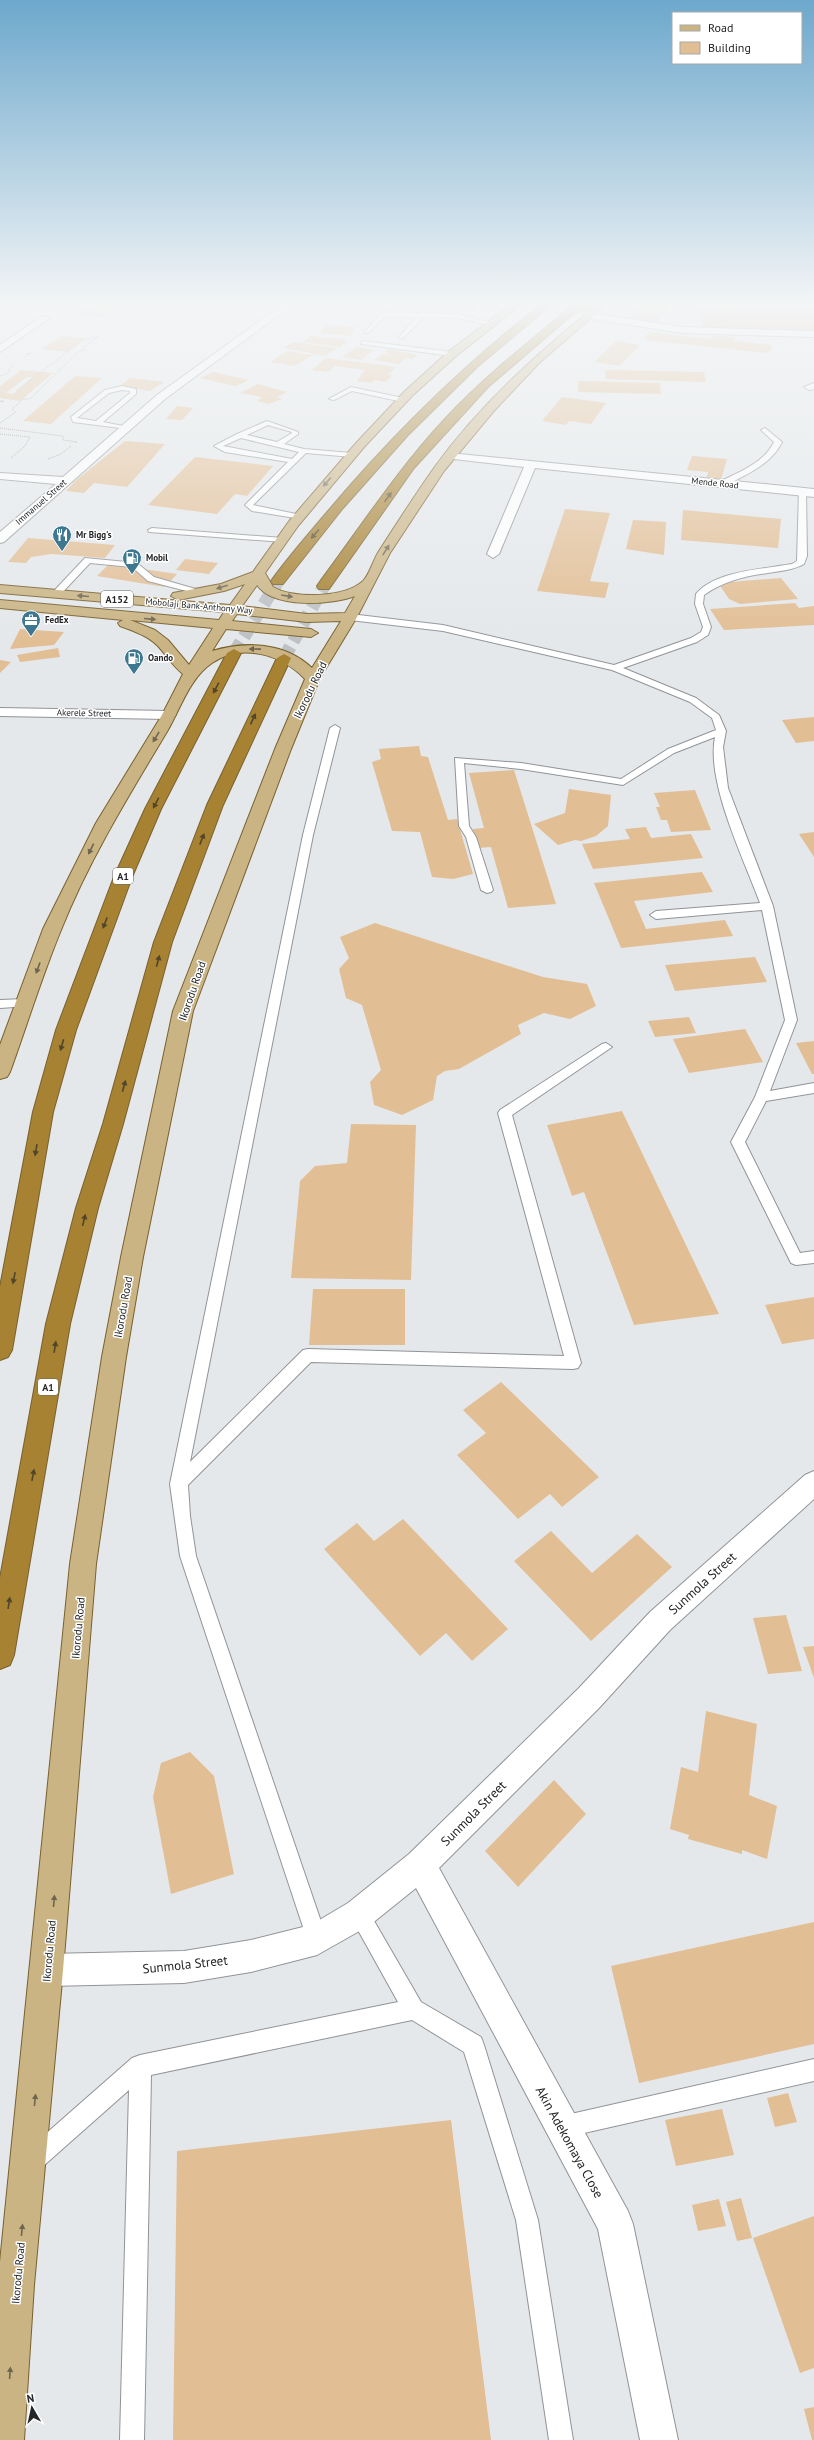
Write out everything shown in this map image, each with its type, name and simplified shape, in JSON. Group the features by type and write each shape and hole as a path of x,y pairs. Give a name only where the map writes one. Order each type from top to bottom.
{"highway":[{"path":"278,582 311,538 420,417"},
{"path":"324,586 410,466 453,417"},
{"name":"A1","path":"0,1350 42,1112 66,1030 123,877 153,809 234,653"},
{"name":"A1","path":"0,1655 58,1324 87,1208 113,1124 163,942 215,805 284,658"}],"main road":[{"path":"0,1072 52,929 104,823 169,715 190,673 233,608 259,574 298,517 387,417"},
{"name":"Ikorodu Road","path":"4,2440 83,1564 114,1357 154,1147 183,1011 283,749 313,678 403,522 449,456 484,417"},
{"path":"259,574 262,584 269,591 296,597 316,598 344,595 366,584"},
{"name":"A152","path":"140,600 202,592 259,574"},
{"name":"Mobolaji Bank-Anthony Way","path":"0,589 233,608 307,618 344,626"},
{"name":"Mobolaji Bank-Anthony Way","path":"0,604 223,625 344,626"},
{"name":"A152","path":"105,615 150,633 163,643 178,663 190,673"},
{"path":"190,673 217,654 256,649 275,652 293,660 313,678"}],"street":[{"name":"Immanuel Street","path":"0,538 140,417"},
{"name":"Mende Road","path":"449,456 808,493"},
{"path":"493,554 531,464"},
{"path":"0,476 65,481"},
{"name":"Akerele Street","path":"0,712 169,715"},
{"name":"Sunmola Street","path":"47,1970 184,1967 252,1956 317,1939 358,1914 420,1865 589,1698 660,1621 814,1483"},
{"name":"Akin Adekomaya Close","path":"420,1865 615,2224 659,2440"}],"lane":[{"path":"73,417 72,418 75,421 126,428"},
{"path":"97,424 106,417"},
{"path":"278,445 295,436 294,430 266,423 218,446 225,450 293,461"},
{"path":"722,484 761,462 776,450 778,442 765,430"},
{"path":"239,435 304,450 352,455"},
{"path":"298,517 252,509 249,505 304,450"},
{"path":"615,668 694,640 705,633 707,627 699,604 700,594 709,586 722,580 794,566 801,562 803,556 808,493"},
{"path":"152,530 283,540"},
{"path":"56,594 88,560 134,565 152,578 202,592"},
{"path":"344,626 443,628 615,668 693,700 716,717 721,731 718,747 723,788 767,906 791,1020 761,1097 738,1142 796,1259 814,1257"},
{"path":"317,1939 188,1556 181,1520 178,1484 183,1451 303,859 335,728"},
{"path":"486,890 471,837 464,826 459,760 521,766 623,782 670,751 721,731"},
{"path":"656,915 767,906"},
{"path":"0,1004 25,1003"},
{"path":"178,1484 308,1355 573,1363 505,1113 606,1047"},
{"path":"761,1097 814,1088"},
{"path":"358,1914 414,2009 472,2045 527,2220 561,2440"},
{"path":"28,2164 140,2066 414,2009"},
{"path":"132,2440 140,2066"},
{"path":"562,2127 814,2070"}],"path":[{"path":"0,423 9,417"},
{"path":"0,428 18,429 28,432 63,436 63,440 77,442 61,454 48,459 41,459"},
{"path":"0,434 30,437 26,446 6,462"},
{"path":"13,456 20,457"}],"building":[{"path":"28,417 59,417 51,424 23,421"},
{"path":"168,417 185,417 182,420 166,419"},
{"path":"545,417 596,417 591,424 569,421 566,425 542,421"},
{"path":"125,441 165,444 127,487 94,483 84,493 66,491 75,481"},
{"path":"692,456 727,459 721,480 706,479 708,472 687,470"},
{"path":"195,457 273,466 247,496 235,494 217,514 148,505"},
{"path":"565,509 610,513 590,581 609,583 605,598 537,591"},
{"path":"683,510 781,519 778,548 681,540"},
{"path":"633,520 666,522 664,555 626,549"},
{"path":"28,538 115,545 105,558 52,554 31,557 26,563 8,562"},
{"path":"185,559 218,563 209,574 176,570"},
{"path":"109,564 177,574 165,587 97,576"},
{"path":"781,578 798,599 740,604 729,599 718,583"},
{"path":"795,603 799,608 814,606 814,625 724,630 710,609"},
{"path":"20,629 64,632 54,645 10,649"},
{"path":"58,648 60,657 20,662 17,655"},
{"path":"0,660 11,662 0,673"},
{"path":"814,717 814,741 796,743 782,720"},
{"path":"419,746 421,756 428,757 448,820 457,819 473,874 453,879 432,877 420,832 392,831 372,762 381,759 379,749"},
{"path":"514,770 556,904 508,908 491,847 478,848 473,829 484,828 469,773"},
{"path":"569,789 611,795 608,826 596,836 581,841 575,840 558,845 534,824 565,813"},
{"path":"695,790 711,830 671,832 667,820 661,820 656,807 660,807 654,793"},
{"path":"646,827 651,838 691,834 703,858 593,869 582,844 630,839 625,829"},
{"path":"814,832 814,857 799,834"},
{"path":"702,872 713,892 634,901 646,929 725,920 733,936 621,948 594,883"},
{"path":"375,923 543,977 587,984 596,1006 570,1019 544,1013 518,1025 521,1034 459,1069 445,1071 437,1076 433,1100 402,1115 374,1105 370,1082 381,1070 362,1005 346,998 339,969 349,958 340,937"},
{"path":"755,957 767,982 675,991 665,965"},
{"path":"689,1017 696,1033 655,1037 648,1021"},
{"path":"745,1029 763,1062 689,1073 673,1039"},
{"path":"814,1041 814,1074 812,1074 796,1043"},
{"path":"622,1111 719,1314 634,1325 584,1192 572,1196 547,1125"},
{"path":"351,1124 416,1125 411,1280 291,1278 300,1181 315,1166 347,1163"},
{"path":"313,1289 405,1289 405,1345 309,1345"},
{"path":"814,1297 814,1339 782,1344 765,1305"},
{"path":"501,1382 599,1477 562,1507 550,1494 518,1519 457,1455 486,1433 463,1410"},
{"path":"403,1519 508,1629 472,1661 446,1633 420,1656 324,1549 357,1523 374,1541"},
{"path":"551,1531 592,1573 637,1534 672,1567 591,1641 514,1561"},
{"path":"786,1615 802,1671 768,1674 753,1618"},
{"path":"814,1646 814,1678 803,1647"},
{"path":"706,1711 757,1724 749,1795 777,1806 767,1859 742,1850 742,1854 688,1839 689,1835 670,1829 681,1767 698,1772"},
{"path":"190,1752 214,1776 234,1874 171,1894 153,1797 161,1763"},
{"path":"554,1780 586,1814 518,1887 485,1851"},
{"path":"814,1922 814,2044 639,2083 611,1966"},
{"path":"788,2093 797,2122 775,2127 767,2098"},
{"path":"722,2109 734,2155 676,2166 665,2120"},
{"path":"451,2120 491,2440 173,2440 177,2151"},
{"path":"741,2198 752,2238 737,2241 726,2202"},
{"path":"719,2199 726,2226 698,2231 692,2205"},
{"path":"814,2216 814,2368 800,2373 753,2238"},
{"path":"814,2407 814,2440 812,2440 804,2409"}],"tunnel":[{"path":"234,653 278,581"},
{"path":"284,658 324,586"}],"place":[{"name":"Mr Bigg's","path":"62,552"},
{"name":"Mobil","path":"132,575"},
{"name":"FedEx","path":"31,637"},
{"name":"Oando","path":"134,675"}]}
